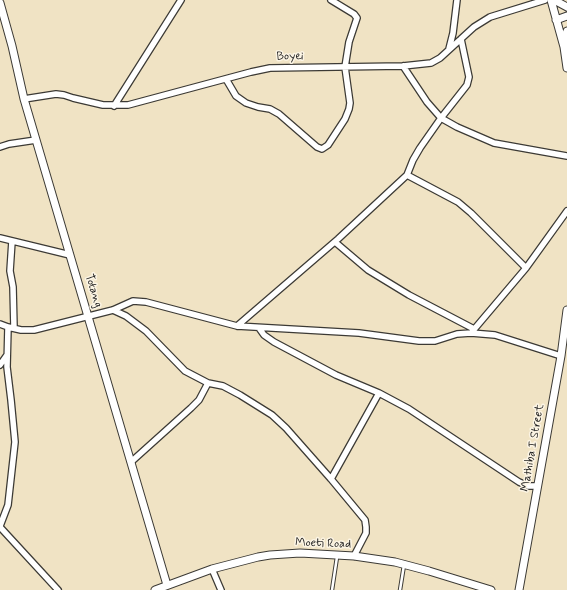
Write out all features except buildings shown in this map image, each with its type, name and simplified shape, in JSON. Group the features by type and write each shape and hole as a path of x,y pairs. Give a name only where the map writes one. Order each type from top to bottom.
{"street":[{"path":"114,106 182,0"},
{"path":"226,79 236,96 241,100 258,107 270,109 279,114 317,148 322,149 328,146 345,119 349,109 350,103 345,67 349,42 357,18 354,14 331,0"},
{"path":"448,50 453,33 457,0"},
{"name":"Boyei","path":"24,99 56,94 88,102 114,106 140,103 270,68 403,66 431,62 440,58 474,26 490,17 545,0"},
{"path":"552,0 567,7"},
{"path":"552,0 564,47 567,68"},
{"name":"Totang","path":"0,3 12,46 24,99 167,585"},
{"path":"556,20 567,16"},
{"path":"564,47 567,31"},
{"path":"237,326 335,242 407,175 420,148 441,118 465,89 468,82 469,77 461,39"},
{"path":"403,66 427,102 441,118 457,127 494,143 567,156"},
{"path":"0,147 9,144 36,140"},
{"path":"407,175 458,202 526,268"},
{"path":"0,324 8,327 34,330 113,310 133,301 146,302 237,326 358,333 418,341 435,341 473,331 526,268 567,212"},
{"path":"0,238 70,255"},
{"path":"12,241 10,271 13,287 14,328"},
{"path":"335,242 368,270 473,331 495,335 561,356"},
{"path":"113,310 126,316 146,331 185,371 208,383 223,386 240,395 272,415 286,428 332,479 365,520 366,533 354,556"},
{"name":"Mathiba I Street","path":"519,590 561,356 567,310"},
{"path":"8,327 7,367 14,442 8,505 0,527 58,590"},
{"path":"258,328 264,335 274,342 336,375 379,393 409,409 518,482 528,486 537,486"},
{"path":"0,365 7,354"},
{"path":"131,462 192,408 199,400 208,383"},
{"path":"332,479 379,393"},
{"name":"Moeti Road","path":"154,590 212,569 270,554 300,553 354,556 404,564 491,590"},
{"path":"212,569 222,590"}],"lane":[{"path":"332,590 337,555"},
{"path":"400,590 404,564"}]}
